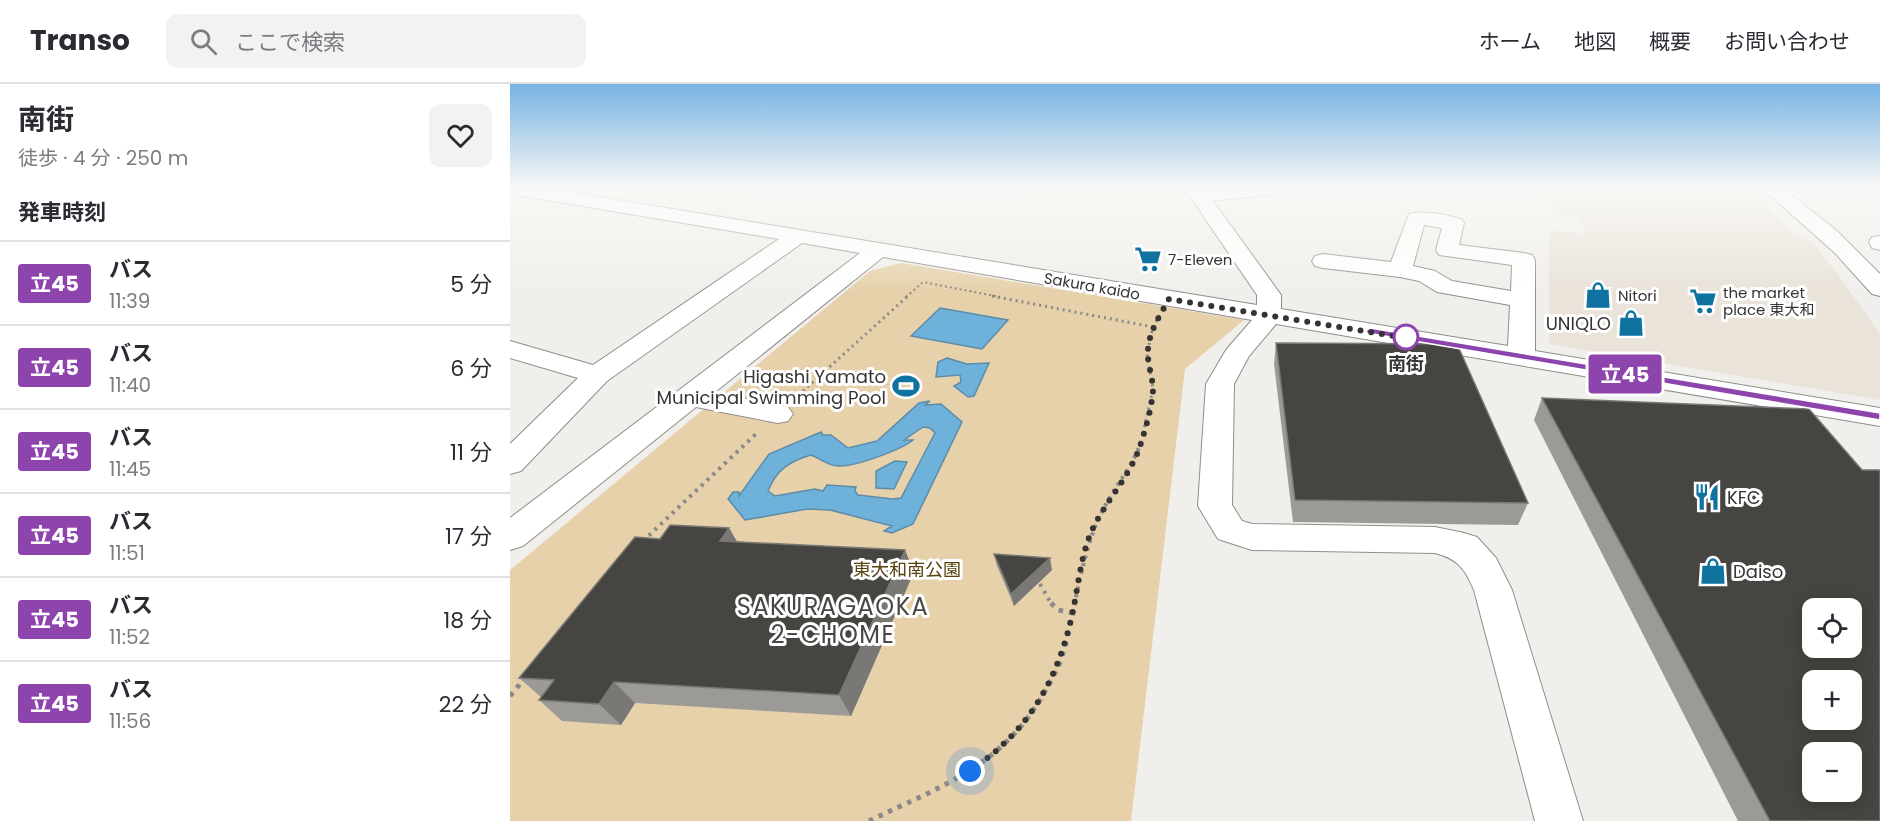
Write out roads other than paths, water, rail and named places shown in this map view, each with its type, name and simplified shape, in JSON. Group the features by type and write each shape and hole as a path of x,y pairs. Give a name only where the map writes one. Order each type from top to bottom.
{"street":[{"name":"Sakura kaido","path":"729,223 1880,417"},
{"path":"1220,223 1269,295 1269,316 1243,344 1228,365 1220,384 1215,506 1230,530 1252,537 1435,540 1464,547 1483,568 1493,590 1559,821"},
{"path":"1400,270 1414,223"},
{"path":"1454,223 1447,250 1524,260 1521,357"},
{"path":"1815,223 1868,273 1880,289"},
{"path":"510,464 597,375 800,235"},
{"path":"510,537 879,249"},
{"path":"1323,261 1400,270 1427,276 1445,287 1523,300"},
{"path":"510,349 597,375"},
{"path":"688,397 778,414"}],"water":[{"path":"940,308 1008,320 982,349 911,336"},
{"path":"947,358 967,364 989,363 974,396 968,397 954,386 961,382 960,375 936,377 938,362"},
{"path":"930,401 925,405 941,404 962,422 913,524 892,533 884,531 892,526 830,510 807,509 745,520 728,499 733,492 739,492 739,496 769,454 821,432 823,435 831,435 848,448 877,441 919,403","holes":["923,427 930,428 935,433 901,498 858,495 855,491 856,487 827,485 823,491 815,489 775,496 768,491 775,477 785,467 803,457 811,455 835,466 855,464 907,444 913,440 904,440"]},
{"path":"895,461 907,462 894,489 876,488 876,471"}],"place":[{"name":"7-Eleven","path":"1148,259"},
{"name":"Nitori","path":"1598,295"},
{"name":"the market place 東大和","path":"1703,301"},
{"name":"UNIQLO","path":"1631,323"},
{"name":"南街","path":"1406,337"},
{"name":"Higashi Yamato Municipal Swimming Pool","path":"906,386"},
{"name":"KFC","path":"1707,497"},
{"name":"Daiso","path":"1713,571"}],"district":[{"name":"SAKURAGAOKA 2-CHOME","path":"833,620"}],"park label":[{"name":"東大和南公園","path":"907,569"}]}
